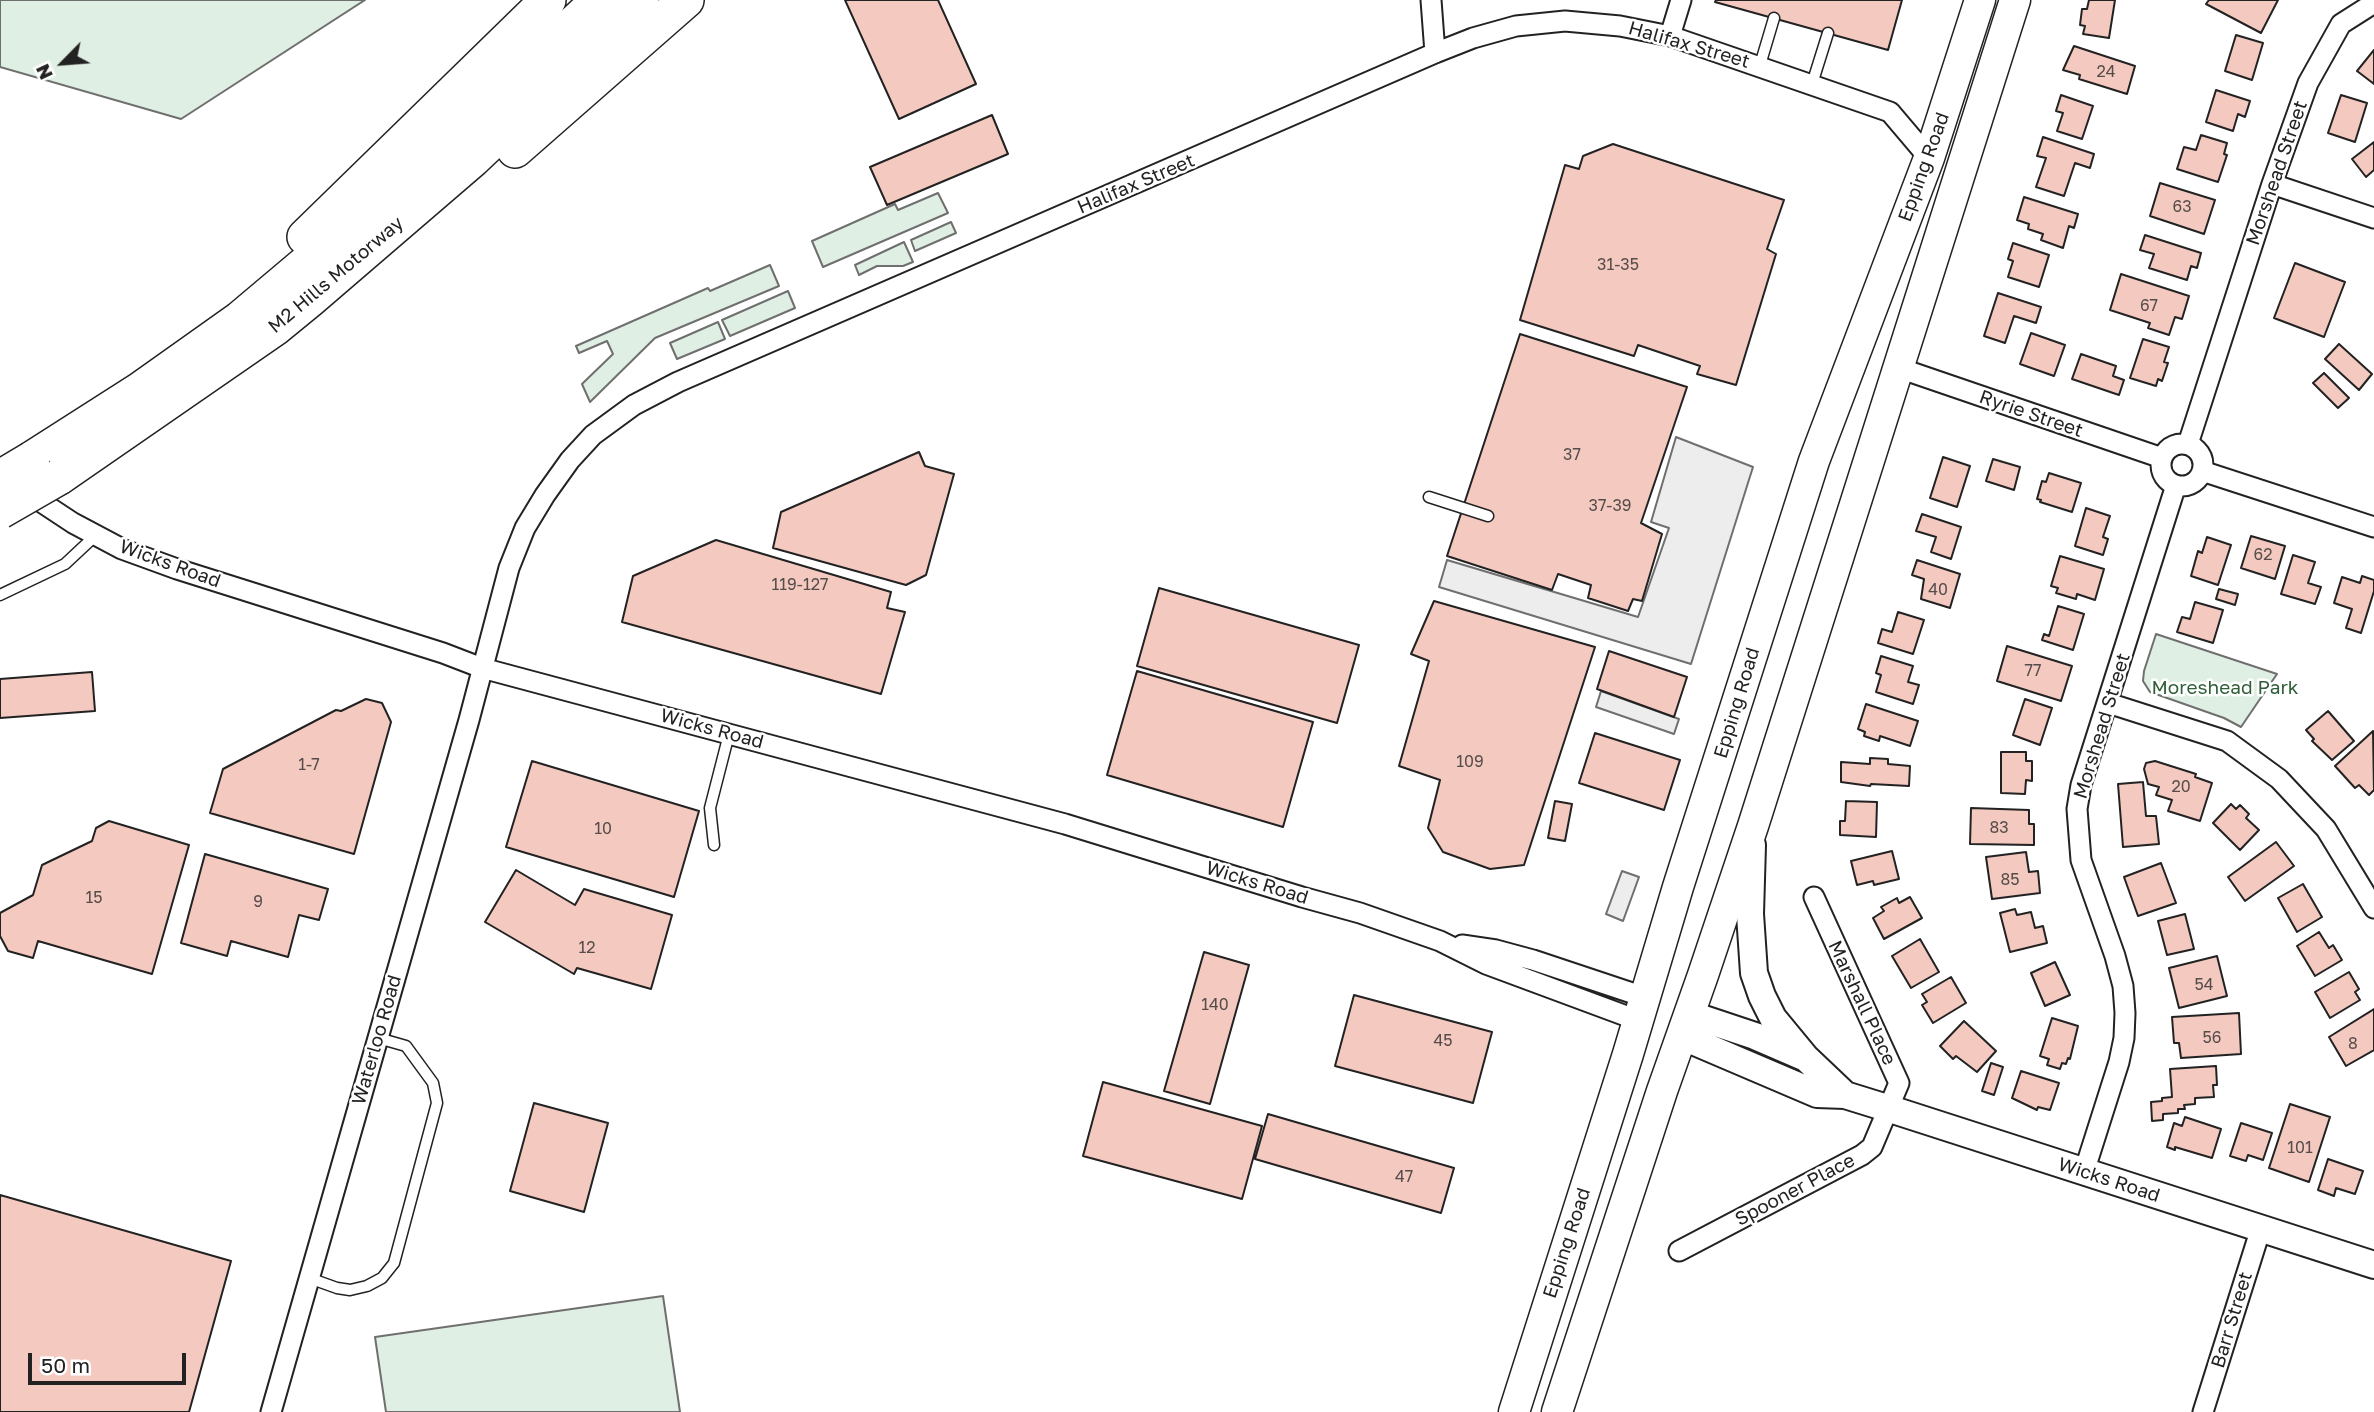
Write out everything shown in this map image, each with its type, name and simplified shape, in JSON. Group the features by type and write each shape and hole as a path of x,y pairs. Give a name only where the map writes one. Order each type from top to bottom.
{"highway":[{"path":"240,319 276,264 548,0"},
{"name":"M2 Hills Motorway","path":"0,511 45,468 140,390 240,319 418,169 599,0"},
{"name":"M2 Hills Motorway","path":"0,477 45,468 276,327 473,159 641,0"},
{"path":"309,300 417,234 686,0"}],"main road":[{"name":"Epping Road","path":"1514,1412 1812,469 1930,158 1980,0"},
{"name":"Epping Road","path":"1557,1412 1753,826 2015,0"},
{"path":"1753,826 1750,914 1754,973 1773,1018 1807,1058"},
{"name":"Wicks Road","path":"1641,1008 1685,1025 1817,1094 1845,1095 2374,1265"},
{"name":"Wicks Road","path":"1685,1025 1755,1036 1807,1058 1845,1095"}],"street":[{"path":"1431,0 1435,53"},
{"path":"1670,36 1681,0"},
{"name":"Morshead Street","path":"2188,444 2272,184 2308,83 2341,24 2374,3"},
{"name":"Halifax Street","path":"482,668 509,568 525,528 570,460 593,435 634,405 678,382 1473,38 1516,26 1565,21 1620,26 1670,36 1891,111 1930,158"},
{"path":"2272,184 2374,218"},
{"name":"Ryrie Street","path":"1899,368 2162,458"},
{"path":"2176,444 2188,444 2199,452 2202,471 2189,485 2176,485 2165,477 2162,458 2165,452 2176,444"},
{"path":"2202,471 2374,527"},
{"name":"Wicks Road","path":"0,477 122,549 482,668 1079,828 1360,913 1440,941 1486,964 1641,1008"},
{"name":"Morshead Street","path":"2084,1172 2119,1062 2124,1038 2123,986 2081,860 2077,809 2081,785 2176,485"},
{"name":"Waterloo Road","path":"271,1412 482,668"},
{"path":"2108,703 2227,741 2279,779 2326,829 2374,908"},
{"name":"Marshall Place","path":"1814,897 1899,1083 1887,1108"},
{"name":"Spooner Place","path":"1679,1251 1862,1155 1872,1147 1887,1108"},
{"name":"Barr Street","path":"2203,1412 2261,1228"}],"lane":[{"path":"1760,65 1774,18"},
{"path":"1812,84 1828,33"},
{"path":"1429,497 1489,516"},
{"path":"0,595 65,564 96,535"},
{"path":"714,845 710,808 729,734"},
{"path":"309,1278 350,1290 382,1278 394,1263 437,1103 433,1083 406,1046 377,1038"}],"green space":[{"path":"0,0 365,0 181,119 0,67"},
{"path":"938,193 948,213 823,267 812,241 895,204 898,210"},
{"path":"951,222 956,233 915,251 911,240"},
{"path":"904,242 913,262 903,266 877,266 859,275 855,265"},
{"path":"770,265 779,286 655,338 590,402 582,384 613,354 607,341 579,353 576,346 708,288 710,291"},
{"path":"788,291 795,308 730,336 722,320"},
{"path":"718,322 725,339 677,359 670,343"},
{"name":"Moreshead Park","path":"2156,634 2277,674 2241,727 2224,718 2150,692 2143,681 2144,671"},
{"path":"663,1296 680,1412 386,1412 375,1337"}],"shaded area":[{"path":"1676,437 1753,467 1691,664 1439,587 1447,560 1638,617 1669,528 1651,522"},
{"path":"1601,691 1679,719 1674,734 1596,707"},
{"path":"1622,871 1639,877 1623,921 1606,914"}],"building":[{"path":"845,0 938,0 976,84 899,119"},
{"path":"1902,0 1888,50 1715,2"},
{"path":"2089,0 2115,0 2109,38 2083,34 2085,26 2080,25 2082,9 2087,9"},
{"path":"2209,0 2278,0 2261,33 2206,4"},
{"path":"2236,35 2263,43 2252,80 2225,71"},
{"path":"2074,46 2135,66 2127,94 2079,79 2080,75 2063,70"},
{"path":"2374,50 2374,84 2357,71"},
{"path":"2216,90 2250,101 2245,117 2238,114 2233,131 2206,122"},
{"path":"2061,95 2093,106 2082,139 2057,131 2063,113 2056,111"},
{"path":"2341,95 2367,103 2355,142 2328,133"},
{"path":"992,115 1008,154 887,205 870,167"},
{"path":"2201,135 2227,143 2224,154 2227,155 2218,182 2177,169 2184,147 2196,150"},
{"path":"2043,137 2094,154 2090,168 2075,163 2064,196 2036,187 2046,158 2037,156"},
{"path":"2374,142 2374,170 2366,177 2352,159"},
{"path":"1613,144 1784,200 1767,249 1776,254 1736,385 1697,374 1700,366 1638,345 1634,356 1520,320 1565,165 1579,169 1583,156"},
{"path":"2160,183 2215,200 2204,234 2150,216"},
{"path":"2024,197 2078,214 2074,228 2069,226 2063,248 2041,240 2043,234 2028,229 2029,224 2017,220"},
{"path":"2145,235 2201,253 2197,268 2191,266 2187,280 2149,268 2154,254 2140,250"},
{"path":"2013,243 2049,255 2039,287 2008,277 2013,261 2008,259"},
{"path":"2295,263 2345,282 2324,337 2274,318"},
{"path":"2121,274 2189,296 2182,319 2175,317 2169,335 2148,328 2150,323 2110,310"},
{"path":"1998,293 2041,307 2036,323 2014,316 2005,343 1984,336"},
{"path":"2031,333 2065,345 2054,376 2020,364"},
{"path":"1520,334 1687,387 1641,523 1662,534 1642,601 1633,599 1628,611 1588,598 1591,585 1558,574 1552,590 1447,556"},
{"path":"2143,339 2169,347 2164,362 2168,363 2162,381 2158,379 2156,386 2130,378"},
{"path":"2339,344 2372,374 2359,390 2325,359"},
{"path":"2081,354 2116,366 2113,376 2124,380 2119,395 2072,379"},
{"path":"2324,373 2349,398 2338,408 2313,383"},
{"path":"919,452 925,466 954,474 926,575 906,585 773,548 781,512"},
{"path":"1943,457 1970,466 1957,507 1930,498"},
{"path":"1993,459 2020,467 2014,490 1986,481"},
{"path":"2049,473 2081,483 2072,512 2037,499 2042,481 2046,482"},
{"path":"2086,508 2110,516 2103,537 2108,539 2103,555 2075,546"},
{"path":"1922,514 1961,527 1951,559 1931,552 1936,537 1916,531"},
{"path":"2251,536 2285,546 2275,579 2241,568"},
{"path":"2207,537 2231,545 2218,585 2191,576 2198,551 2202,553"},
{"path":"716,540 891,592 887,608 905,612 881,694 622,622 633,576"},
{"path":"2293,555 2315,562 2308,583 2321,587 2315,604 2281,594"},
{"path":"2060,556 2104,569 2095,600 2077,594 2076,599 2056,593 2058,588 2051,586"},
{"path":"1917,560 1960,574 1950,608 1921,599 1924,579 1912,575"},
{"path":"2362,576 2374,580 2374,591 2361,633 2346,628 2352,609 2334,603 2342,577 2360,583"},
{"path":"1159,588 1359,645 1337,723 1137,666"},
{"path":"2219,589 2238,594 2235,605 2216,599"},
{"path":"1434,601 1595,647 1524,865 1490,869 1443,852 1428,828 1440,780 1399,766 1429,661 1411,654"},
{"path":"2195,602 2223,610 2213,643 2177,632 2182,617 2190,619"},
{"path":"2058,606 2084,614 2073,650 2042,640 2044,634 2049,636"},
{"path":"1898,612 1924,620 1913,654 1878,643 1882,629 1892,632"},
{"path":"2007,646 2072,666 2061,701 1997,681"},
{"path":"1609,651 1687,677 1674,717 1597,689"},
{"path":"1881,656 1913,666 1908,682 1919,685 1913,704 1876,692 1881,675 1876,673"},
{"path":"1137,671 1313,722 1283,827 1107,775"},
{"path":"92,672 95,711 0,718 0,679"},
{"path":"366,699 382,703 391,722 354,854 210,813 223,769 336,710 341,711"},
{"path":"2025,699 2052,708 2040,745 2013,735"},
{"path":"1866,704 1918,721 1910,746 1880,736 1879,741 1864,736 1865,732 1858,729"},
{"path":"2328,711 2354,741 2332,760 2312,741 2314,739 2306,730"},
{"path":"2373,731 2374,790 2369,795 2359,785 2355,788 2335,766"},
{"path":"1595,733 1680,760 1664,810 1579,783"},
{"path":"2001,752 2026,752 2026,761 2032,761 2032,781 2026,780 2025,794 2001,793"},
{"path":"1870,758 1888,759 1888,764 1910,766 1909,786 1870,786 1841,782 1841,762 1870,764"},
{"path":"532,761 699,811 674,897 506,847"},
{"path":"2155,761 2196,774 2195,777 2212,783 2200,821 2168,811 2172,800 2156,795 2159,787 2148,784 2144,769 2146,763"},
{"path":"2143,782 2146,816 2156,816 2159,844 2123,847 2118,784"},
{"path":"1555,801 1572,804 1565,841 1548,838"},
{"path":"1846,801 1877,802 1876,837 1840,835 1840,821 1845,821"},
{"path":"2231,804 2236,809 2240,805 2249,814 2246,818 2259,830 2240,850 2213,823"},
{"path":"1971,808 2029,810 2029,824 2034,824 2034,845 1970,844"},
{"path":"109,821 189,845 152,974 38,941 33,958 8,951 0,936 0,913 33,895 42,865 92,841 96,828"},
{"path":"2276,842 2294,866 2245,901 2228,877"},
{"path":"1892,851 1899,879 1874,885 1873,881 1857,885 1851,861"},
{"path":"2026,852 2029,872 2038,871 2040,893 1992,899 1986,857"},
{"path":"205,854 328,889 319,920 299,915 288,957 231,941 227,956 181,943"},
{"path":"2161,863 2176,903 2138,916 2124,877"},
{"path":"516,870 575,905 584,889 672,915 651,989 577,968 574,974 485,922"},
{"path":"2303,884 2322,917 2297,932 2278,898"},
{"path":"1910,897 1922,918 1884,939 1873,918 1884,911 1881,907 1897,898 1899,903"},
{"path":"2015,909 2017,915 2031,912 2035,928 2043,926 2047,943 2010,952 2000,913"},
{"path":"2185,914 2194,949 2167,955 2158,921"},
{"path":"2319,932 2329,948 2333,945 2342,960 2315,976 2297,946"},
{"path":"1920,939 1939,972 1911,988 1892,956"},
{"path":"1204,952 1249,965 1210,1104 1164,1091"},
{"path":"2217,956 2227,996 2179,1008 2169,968"},
{"path":"2055,962 2070,995 2045,1006 2031,973"},
{"path":"2349,972 2359,989 2355,992 2360,1000 2330,1018 2315,992"},
{"path":"1951,977 1966,1003 1933,1023 1922,1005 1927,1002 1922,994"},
{"path":"1354,995 1492,1032 1473,1103 1335,1066"},
{"path":"2374,1009 2374,1050 2346,1066 2329,1037"},
{"path":"2239,1013 2241,1054 2181,1058 2179,1043 2174,1043 2172,1017"},
{"path":"2052,1018 2078,1026 2070,1059 2068,1058 2066,1064 2062,1063 2060,1069 2047,1065 2049,1059 2040,1056"},
{"path":"1964,1021 1996,1051 1977,1072 1956,1056 1953,1059 1940,1046"},
{"path":"1991,1063 2003,1067 1994,1095 1982,1091"},
{"path":"2216,1066 2217,1085 2213,1085 2214,1097 2195,1098 2195,1104 2184,1105 2185,1109 2178,1109 2178,1113 2163,1114 2163,1120 2152,1121 2151,1102 2172,1097 2170,1069"},
{"path":"2021,1071 2059,1083 2050,1110 2038,1107 2037,1110 2012,1098"},
{"path":"1103,1082 1262,1126 1242,1199 1083,1156"},
{"path":"534,1103 608,1123 584,1212 510,1191"},
{"path":"2290,1104 2330,1117 2309,1182 2269,1168"},
{"path":"1268,1114 1454,1168 1441,1213 1255,1159"},
{"path":"2185,1117 2221,1129 2212,1158 2167,1147 2174,1123 2182,1126"},
{"path":"2241,1123 2272,1133 2263,1160 2248,1155 2246,1161 2230,1156"},
{"path":"2328,1159 2363,1171 2355,1194 2336,1188 2334,1196 2318,1190"},
{"path":"0,1195 231,1261 189,1412 0,1412"}]}
